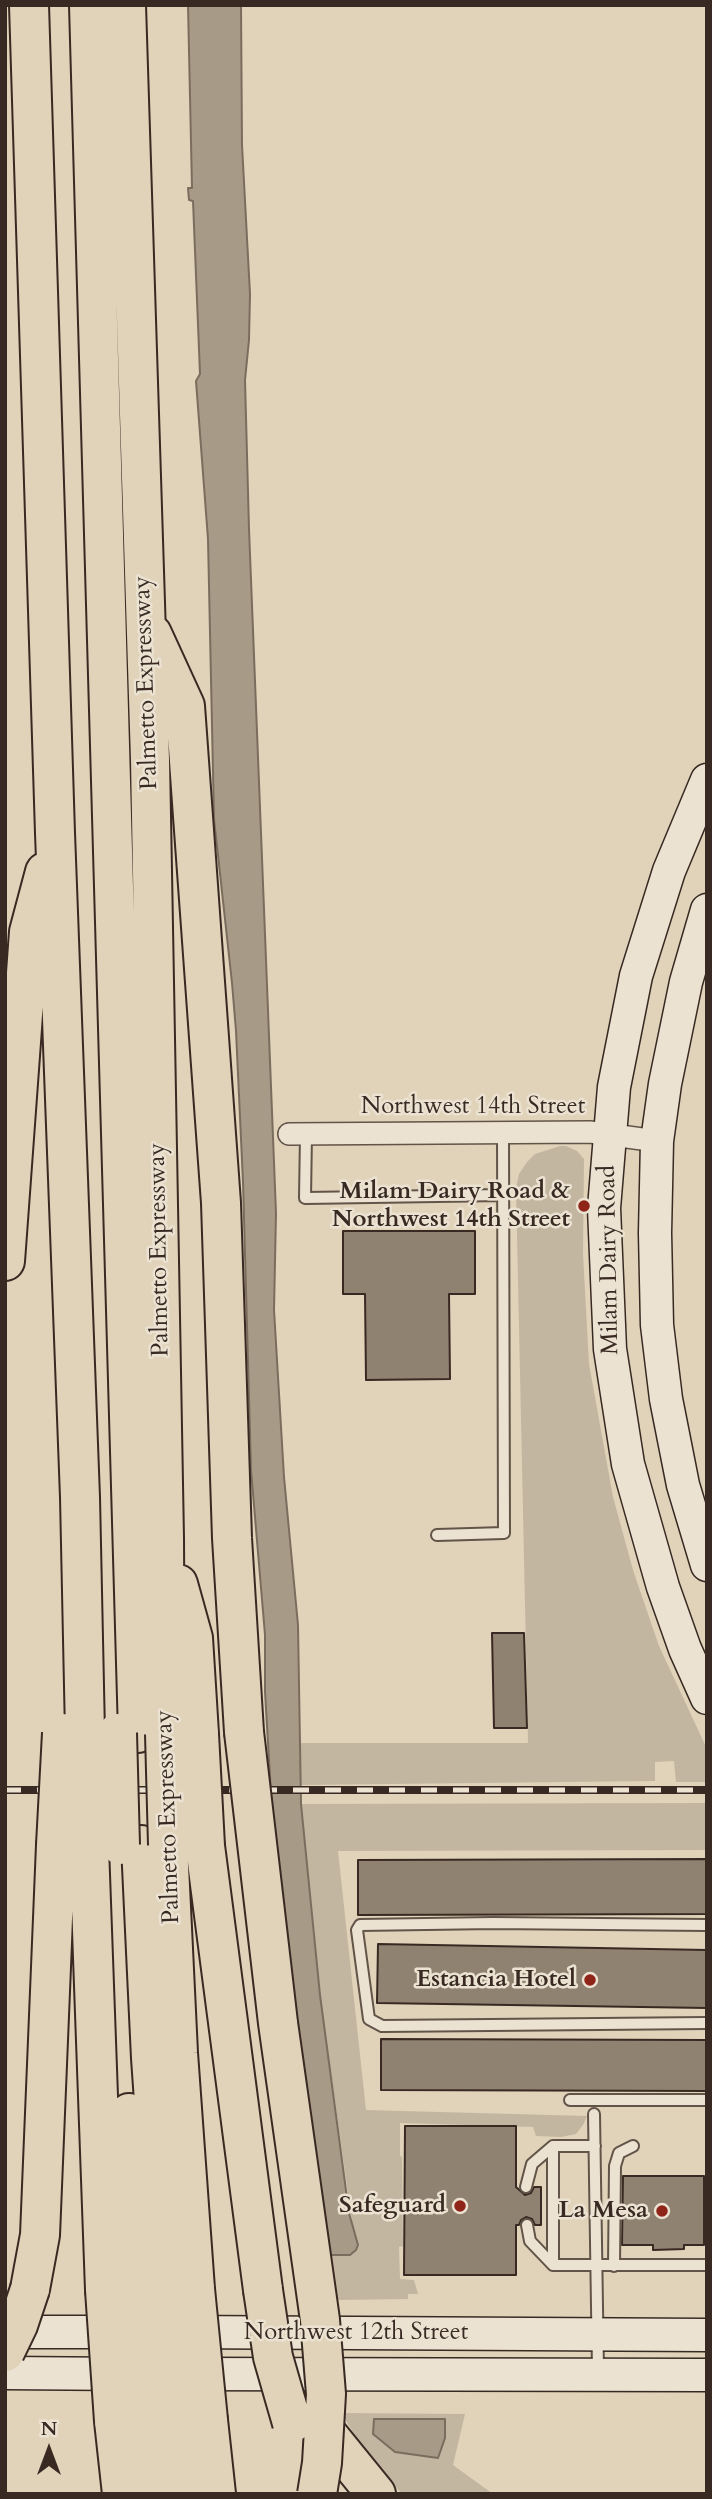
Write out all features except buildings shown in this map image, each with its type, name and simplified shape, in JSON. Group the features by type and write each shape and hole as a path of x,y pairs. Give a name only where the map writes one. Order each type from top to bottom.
{"highway":[{"path":"29,5 84,1682 128,1733 205,1846 273,2357 301,2417 327,2494"},
{"path":"65,5 92,842 128,1733"},
{"path":"5,2352 18,2325 30,2289 115,1845 128,1733 89,5"},
{"name":"Palmetto Expressway","path":"126,5 152,841 164,1538 128,1733 115,1845 162,2420 216,2494"},
{"path":"145,616 185,706 221,1203 232,1538 244,1732 278,2022 320,2320 326,2394 322,2463 317,2494"},
{"path":"5,1261 29,932 55,833"},
{"name":"Palmetto Expressway","path":"115,1845 178,2053 151,2288 162,2420 122,2494"},
{"path":"301,2417 376,2494"},
{"path":"152,2494 162,2420"},
{"path":"162,2420 187,2494"}],"main road":[{"name":"Milam Dairy Road","path":"707,780 669,871 639,964 621,1050 609,1135 604,1208 610,1349 628,1464 650,1549 676,1624 707,1698"},
{"name":"Milam Dairy Road","path":"707,910 679,1013 665,1084 657,1141 654,1233 659,1345 676,1452 707,1565"},
{"name":"Northwest 12th Street","path":"5,2332 707,2335"},
{"name":"Northwest 12th Street","path":"5,2374 707,2375"}],"street":[{"name":"Northwest 14th Street","path":"298,1134 590,1132 657,1141"}],"lane":[{"path":"437,1535 504,1534 503,1133"},
{"path":"298,1134 305,1198 503,1195"},
{"path":"707,1925 413,1924 360,1925 357,1930 369,2019 382,2026 707,2023"},
{"path":"570,2100 707,2100"},
{"path":"594,2114 598,2375"},
{"path":"526,2187 532,2164 552,2146 594,2146"},
{"path":"552,2146 552,2265"},
{"path":"614,2266 615,2166 619,2153 633,2146"},
{"path":"527,2225 530,2241 552,2265 707,2265"}],"shaded area":[{"path":"188,5 241,5 242,145 250,294 245,380 276,1213 274,1310 284,1477 298,1625 301,1804 320,1995 349,2213 358,2245 350,2255 331,2255 320,2250 282,1979 265,1692 265,1635 251,1470 236,1031 214,819 208,539 196,381 200,374 193,201 189,200 188,188 192,188"},
{"path":"560,1146 577,1151 584,1159 583,1254 589,1364 613,1497 633,1570 659,1646 707,1749 707,1782 676,1782 674,1761 655,1762 655,1781 301,1785 301,1743 528,1743 516,1188 519,1174 535,1154"},
{"path":"707,1803 707,1850 338,1851 366,2110 587,2116 576,2134 561,2137 536,2136 533,2127 400,2123 403,2246 399,2247 400,2279 414,2280 418,2294 408,2294 408,2299 337,2300 331,2255 350,2255 356,2250 320,1995 301,1804"},
{"path":"341,2413 465,2414 453,2465 493,2494 402,2494 366,2453"},
{"path":"374,2419 445,2419 445,2438 438,2458 395,2452 373,2434"}],"railway":[{"path":"5,1790 707,1790"}],"place":[{"name":"Milam Dairy Road & Northwest 14th Street","path":"584,1206"},
{"name":"Estancia Hotel","path":"590,1980"},
{"name":"Safeguard","path":"460,2206"},
{"name":"La Mesa","path":"662,2211"}]}
